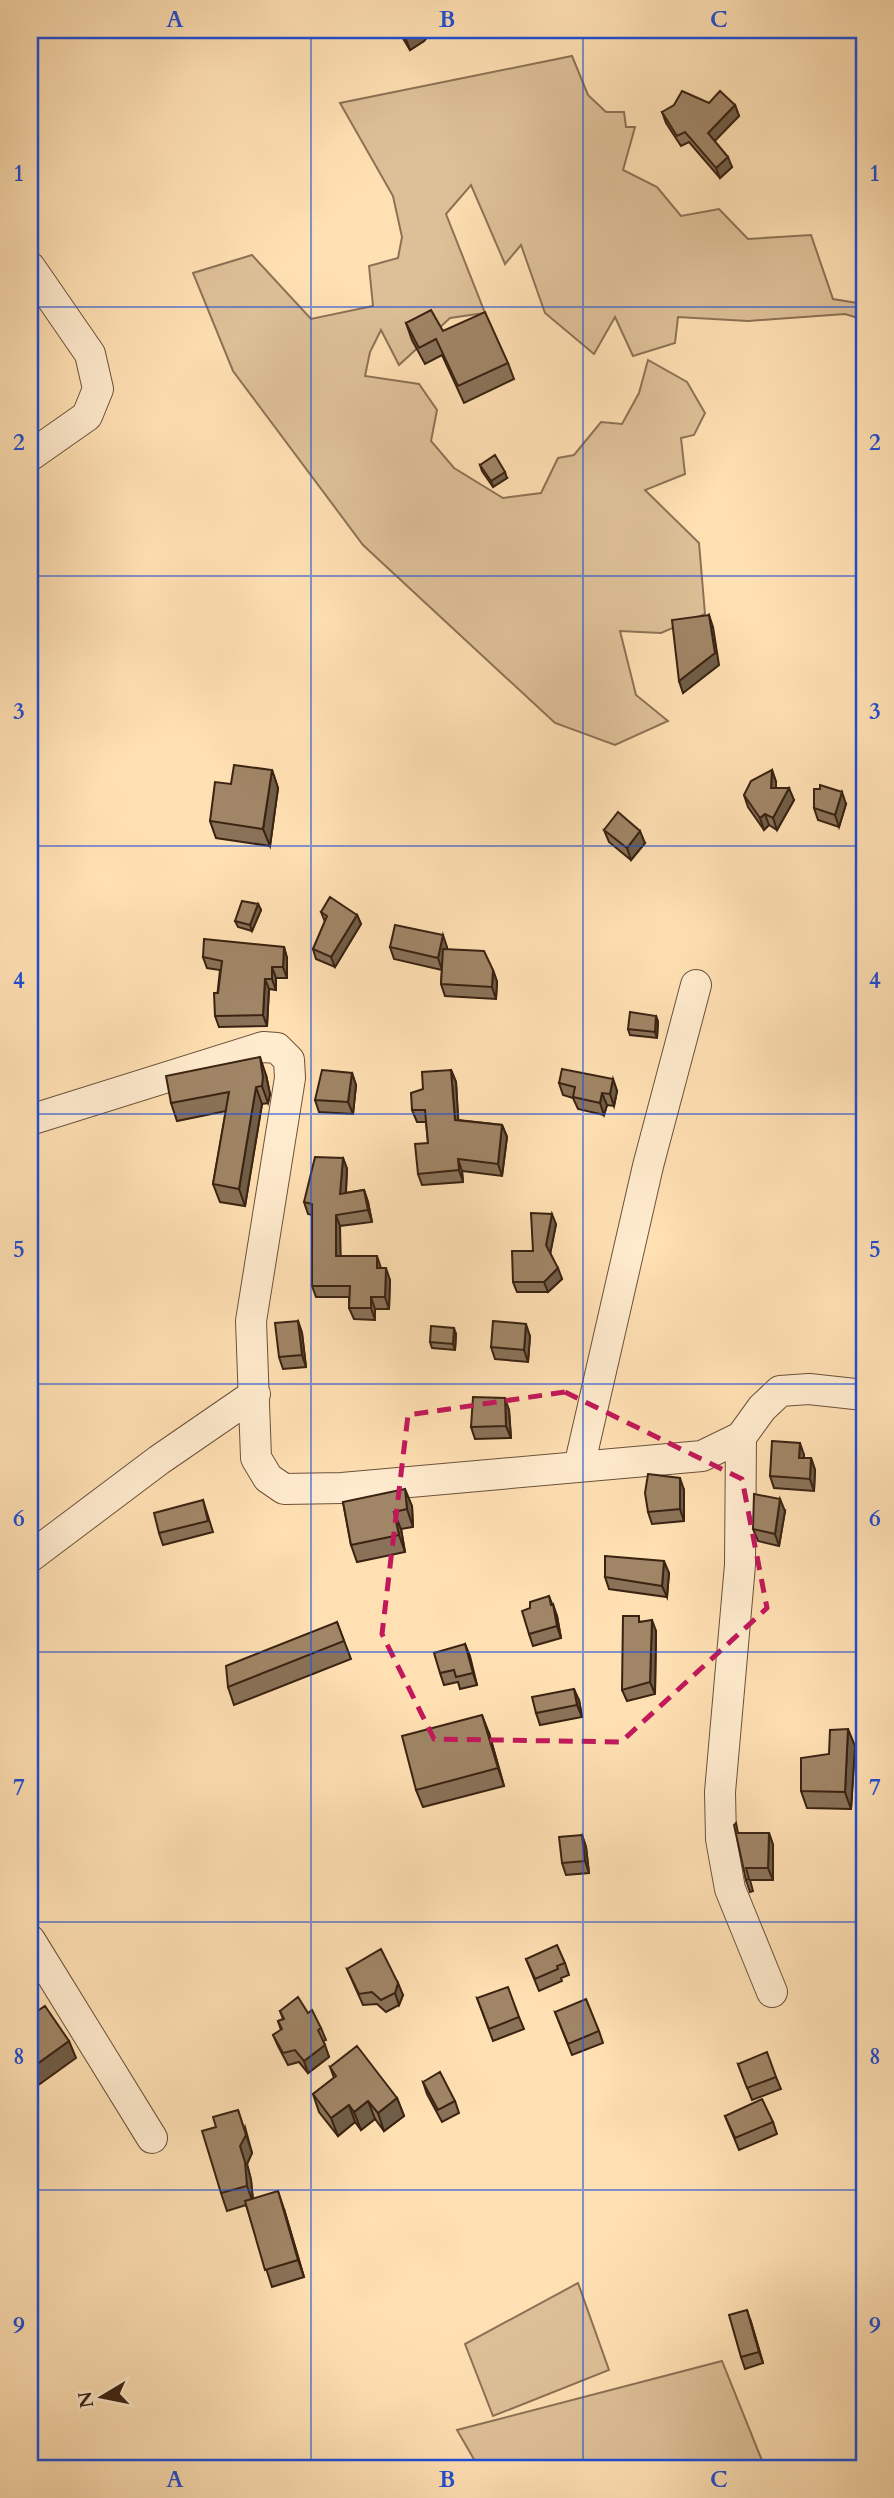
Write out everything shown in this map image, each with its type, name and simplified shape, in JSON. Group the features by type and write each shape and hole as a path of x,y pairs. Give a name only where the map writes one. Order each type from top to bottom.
{"street":[{"path":"30,267 90,354 98,389 88,416 30,456"},
{"path":"579,1467 648,1166 695,985"},
{"path":"30,1120 263,1047 277,1048 289,1060 290,1078 251,1321 256,1458 268,1478 284,1489 342,1488 702,1456 741,1437 762,1408 780,1391 809,1389 864,1395"},
{"path":"30,1557 159,1460 255,1394"},
{"path":"741,1437 740,1565 720,1791 721,1839 730,1889 772,1992"},
{"path":"30,1940 152,2138"}],"highlighted area":[{"path":"565,1392 742,1479 767,1608 621,1742 434,1739 382,1634 408,1415"}],"shaded area":[{"path":"572,56 588,95 606,112 624,112 626,127 635,127 623,170 657,187 681,216 719,209 748,239 811,235 833,299 864,304 864,320 845,314 748,321 678,317 675,343 633,356 615,317 594,354 545,313 521,245 505,264 471,185 446,214 485,313 450,318 399,365 381,330 370,352 365,376 419,384 437,410 431,441 454,468 503,498 541,493 558,458 574,455 601,422 622,424 639,393 648,360 687,382 705,413 694,435 681,438 685,474 645,490 699,543 705,614 661,633 620,631 636,695 668,721 615,745 555,723 363,545 233,371 193,273 252,255 311,319 373,306 369,266 398,258 402,237 393,196 340,103"},
{"path":"578,2283 609,2370 493,2416 465,2344"},
{"path":"722,2361 765,2468 479,2468 457,2430"}],"building":[{"path":"400,30 420,30 406,39"},
{"path":"682,91 709,103 720,91 735,105 708,133 728,157 716,168 685,132 677,136 662,112 674,105"},
{"path":"431,310 443,331 485,312 508,363 458,386 436,339 419,348 406,323"},
{"path":"495,455 505,472 491,481 480,465"},
{"path":"709,615 715,653 679,681 672,620"},
{"path":"234,765 272,770 263,829 210,821 215,782 231,784"},
{"path":"772,770 771,788 789,788 773,818 765,814 760,818 744,795 751,781"},
{"path":"820,785 842,792 835,815 814,808 814,789 820,789"},
{"path":"618,812 640,831 627,848 604,830"},
{"path":"330,897 357,915 331,957 313,949 327,916 321,912"},
{"path":"242,901 258,904 250,925 235,921"},
{"path":"395,925 443,935 438,958 390,947"},
{"path":"204,939 284,947 283,967 272,967 272,979 265,979 263,1015 215,1016 214,993 218,993 222,961 203,957"},
{"path":"443,949 484,951 493,970 492,987 441,984"},
{"path":"630,1012 656,1016 655,1032 628,1029"},
{"path":"260,1057 262,1086 256,1087 239,1189 213,1184 229,1092 171,1103 166,1076"},
{"path":"562,1069 613,1079 610,1094 602,1093 600,1103 573,1097 575,1087 559,1083"},
{"path":"322,1070 352,1073 348,1102 315,1100"},
{"path":"451,1070 455,1120 502,1125 498,1164 458,1159 459,1170 418,1174 415,1144 428,1143 425,1110 412,1110 411,1093 423,1089 422,1072"},
{"path":"315,1157 343,1158 340,1194 364,1190 368,1210 336,1215 336,1256 377,1256 377,1268 386,1268 385,1297 371,1297 371,1308 349,1308 350,1286 312,1286 312,1204 304,1202"},
{"path":"531,1213 552,1214 546,1245 558,1268 544,1282 513,1282 512,1251 533,1251"},
{"path":"298,1321 302,1355 279,1357 275,1323"},
{"path":"493,1321 526,1324 524,1350 491,1347"},
{"path":"431,1326 454,1328 453,1344 430,1342"},
{"path":"473,1397 505,1398 506,1426 471,1427"},
{"path":"772,1441 800,1443 799,1458 811,1458 810,1479 770,1476"},
{"path":"648,1474 680,1478 680,1509 648,1512 645,1493"},
{"path":"405,1489 407,1509 394,1512 399,1535 351,1545 343,1502"},
{"path":"754,1494 780,1499 775,1534 753,1529"},
{"path":"203,1500 208,1521 159,1533 154,1513"},
{"path":"605,1556 664,1561 662,1586 605,1577"},
{"path":"549,1596 557,1626 529,1634 522,1611 530,1608 530,1602"},
{"path":"623,1616 639,1616 639,1622 652,1620 650,1682 622,1690"},
{"path":"337,1622 344,1641 228,1687 226,1666"},
{"path":"465,1644 473,1673 456,1677 454,1670 440,1673 434,1653"},
{"path":"574,1689 577,1705 536,1713 532,1697"},
{"path":"482,1715 498,1768 416,1790 402,1736"},
{"path":"848,1729 845,1792 801,1791 801,1758 829,1754 830,1730"},
{"path":"736,1823 738,1833 769,1833 768,1868 746,1868 749,1879 746,1880 734,1825"},
{"path":"582,1835 585,1861 562,1863 559,1837"},
{"path":"557,1945 565,1963 535,1979 526,1959"},
{"path":"381,1949 398,1983 395,1993 381,2000 372,1992 359,1994 347,1969"},
{"path":"508,1987 519,2017 489,2029 477,1998"},
{"path":"298,1997 308,2013 312,2010 321,2028 318,2030 325,2045 304,2061 295,2050 283,2053 273,2035 282,2029 278,2021 284,2019 280,2011"},
{"path":"586,1999 599,2031 568,2044 555,2012"},
{"path":"45,2006 69,2041 30,2069 30,2016"},
{"path":"357,2046 397,2098 378,2113 368,2101 354,2112 349,2105 331,2118 313,2094 336,2076 330,2067"},
{"path":"767,2052 776,2077 747,2088 738,2064"},
{"path":"440,2072 455,2101 438,2110 423,2082"},
{"path":"762,2099 773,2122 735,2138 725,2116"},
{"path":"238,2110 246,2135 240,2146 245,2162 247,2186 221,2193 202,2131 216,2127 213,2117"},
{"path":"278,2191 298,2260 265,2270 245,2201"},
{"path":"747,2310 759,2352 741,2357 729,2315"}]}
